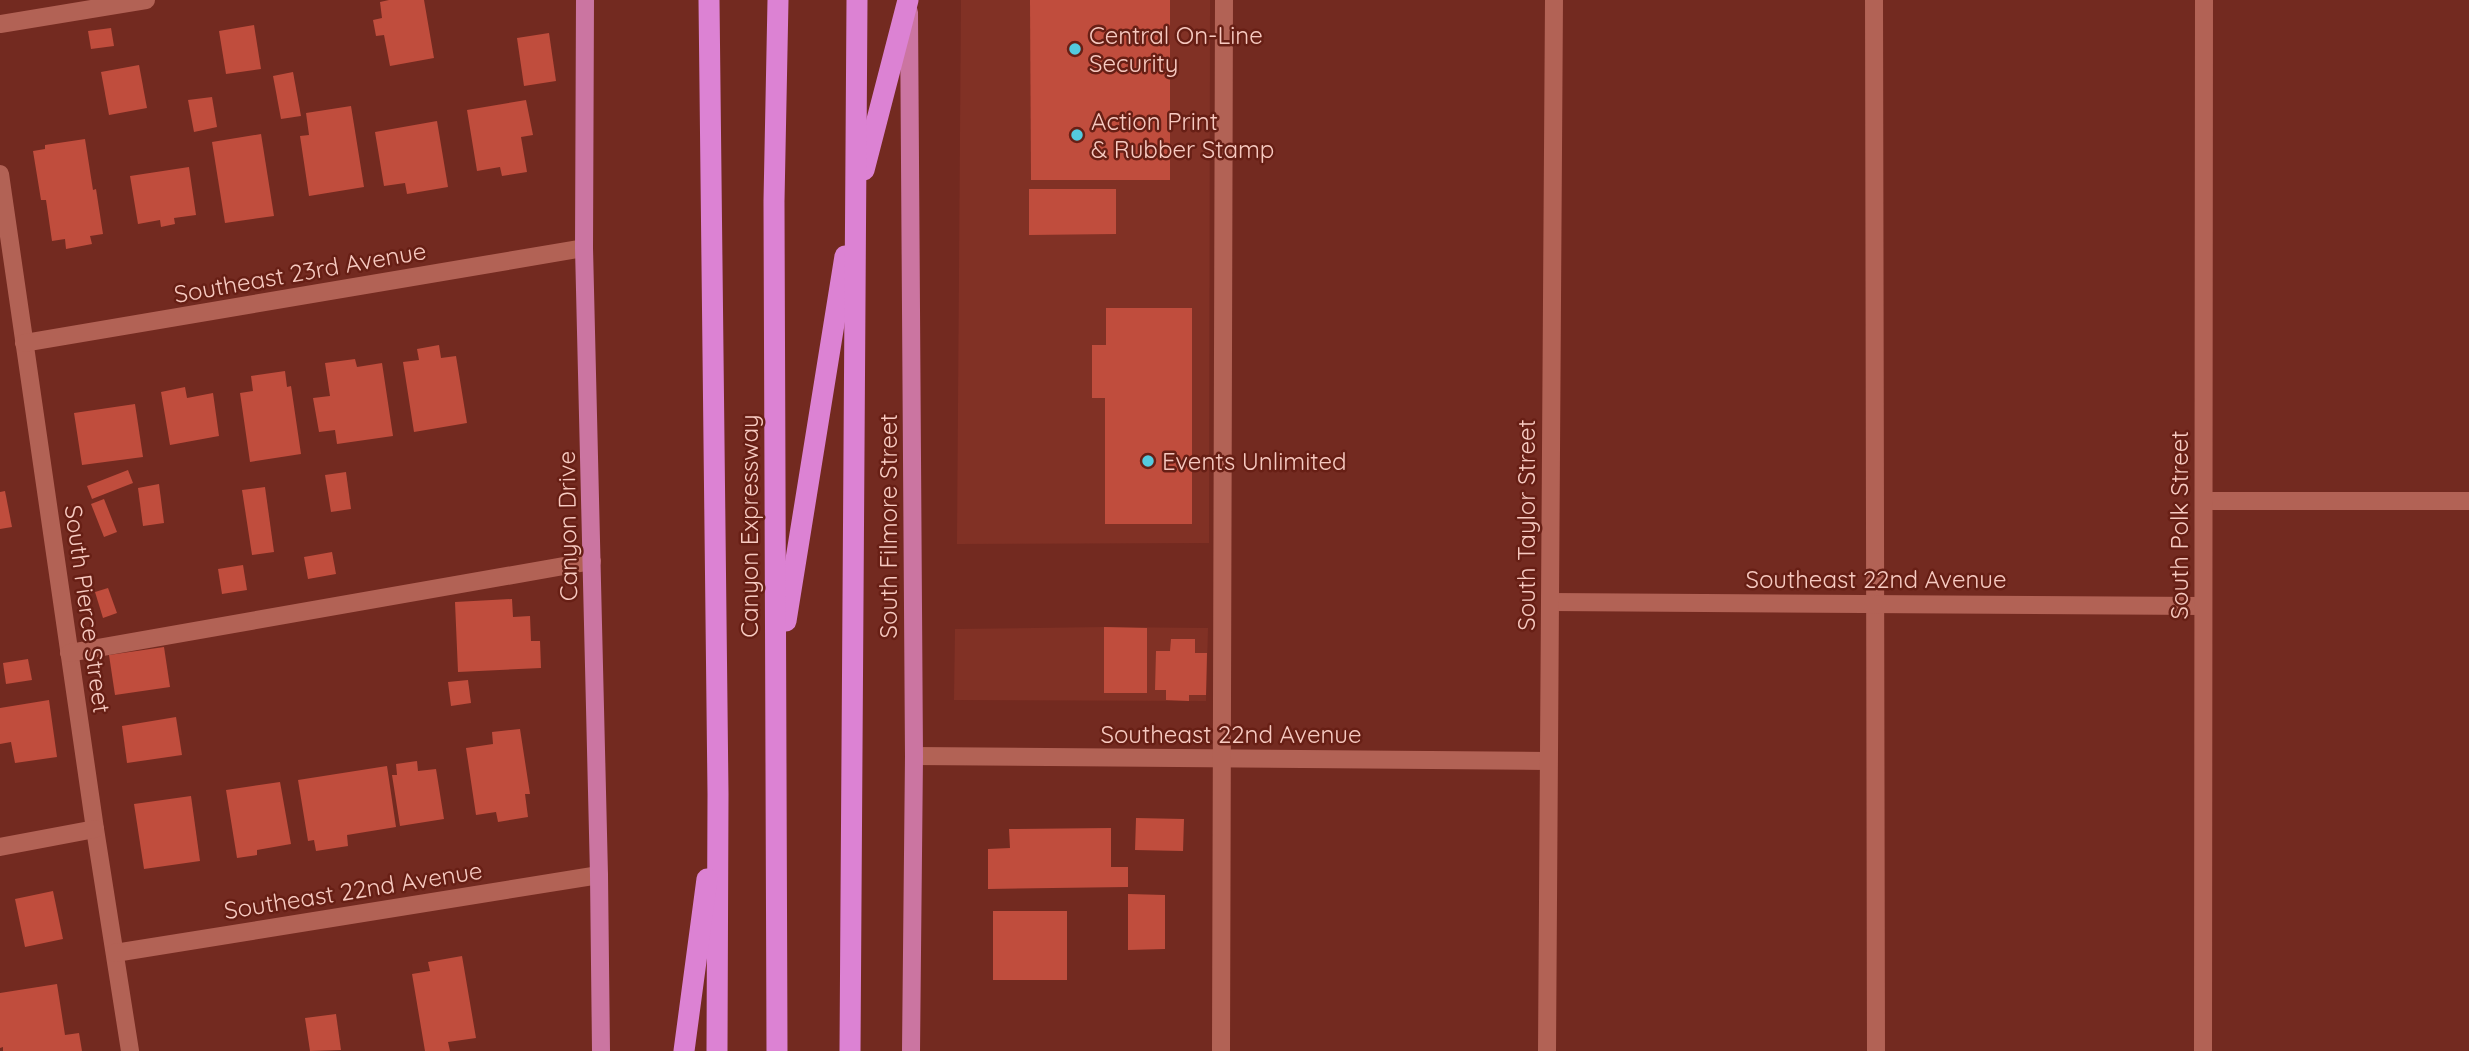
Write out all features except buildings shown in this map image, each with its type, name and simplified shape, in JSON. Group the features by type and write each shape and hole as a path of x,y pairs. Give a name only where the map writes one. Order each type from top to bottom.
{"highway":[{"name":"Canyon Expressway","path":"709,0 718,794 717,1051"},
{"name":"Canyon Expressway","path":"777,1051 774,201 778,0"},
{"path":"850,1051 857,0"},
{"path":"776,682 849,231 909,0"},
{"path":"684,1051 718,794"}],"main road":[{"name":"Canyon Drive","path":"585,0 584,248 601,1051"},
{"name":"South Filmore Street","path":"909,0 914,756 911,1051"}],"street":[{"path":"0,24 146,0"},
{"path":"1221,1051 1224,0"},
{"name":"South Taylor Street","path":"1547,1051 1554,0"},
{"path":"1874,0 1876,1051"},
{"name":"South Polk Street","path":"2203,1051 2204,0"},
{"name":"South Pierce Street","path":"0,174 95,830 130,1051"},
{"name":"Southeast 23rd Avenue","path":"24,343 584,248"},
{"path":"2204,500 2469,501"},
{"path":"69,653 592,561"},
{"name":"Southeast 22nd Avenue","path":"1550,602 2203,606"},
{"name":"Southeast 22nd Avenue","path":"914,756 1548,761"},
{"path":"0,847 95,830"},
{"name":"Southeast 22nd Avenue","path":"115,953 599,875"}],"shaded area":[{"path":"961,0 1210,0 1209,543 957,544"},
{"path":"1208,628 1206,701 954,700 955,629"}],"place":[{"name":"Central On-Line Security","path":"1075,49"},
{"name":"Action Print & Rubber Stamp","path":"1077,135"},
{"name":"Events Unlimited","path":"1148,461"}]}
